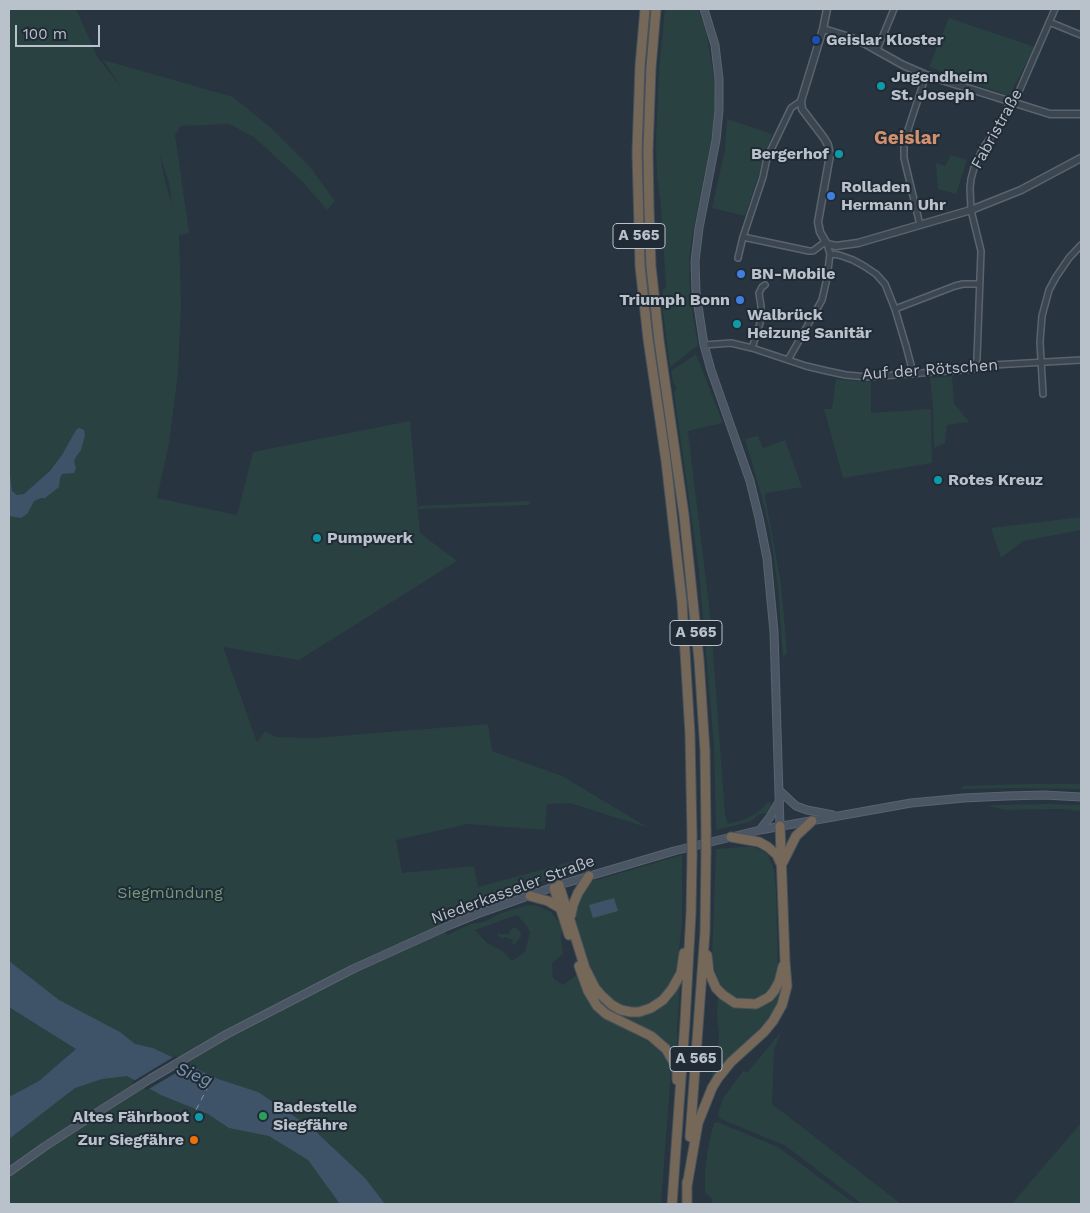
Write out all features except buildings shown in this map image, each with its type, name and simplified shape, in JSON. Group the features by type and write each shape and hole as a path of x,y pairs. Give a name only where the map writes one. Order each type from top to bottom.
{"highway":[{"name":"A 565","path":"645,9 636,152 640,266 648,339 666,461 682,602 690,734 691,913 672,1204"},
{"name":"A 565","path":"656,9 651,68 648,151 648,208 651,258 684,516 699,660 705,750 705,932 687,1204"},
{"path":"782,865 796,836 812,821"},
{"path":"687,1186 698,1123 708,1095 718,1078 731,1062 764,1032 773,1021 782,1005 787,986 780,826"},
{"path":"731,837 759,842 777,855 782,865"},
{"path":"570,918 578,893 590,876"},
{"path":"557,886 570,918 585,968 595,988 612,1005 621,1010 639,1012 651,1008 663,1000 672,989 681,973 691,913"},
{"path":"557,886 560,908 588,991 597,1006 606,1014 655,1039 666,1049 676,1071 679,1111"},
{"path":"530,896 548,901 560,908"},
{"path":"705,932 709,972 716,988 722,995 735,1003 756,1004 769,997 779,982 785,961"}],"main road":[{"path":"704,9 715,45 719,79 719,110 716,140 699,228 695,261 696,292 704,345 750,481 767,558 774,632 780,826"},
{"path":"780,792 796,806 838,816"},
{"name":"Niederkasseler Straße","path":"9,1172 101,1110 227,1034 353,969 450,925 557,886 674,851 760,830 912,803 964,798 1044,795 1081,797"},
{"path":"760,830 780,800"}],"street":[{"path":"788,360 822,300 830,254 820,232 818,222 830,155 828,145 802,109 801,101 823,29 827,9"},
{"path":"877,50 894,9"},
{"name":"Fabristraße","path":"975,369 981,251 972,210 970,188 974,168 982,150 1013,102 1055,9"},
{"path":"1049,22 1081,35"},
{"path":"823,29 860,41 903,65 926,75 1050,114 1081,114"},
{"path":"920,225 904,158 904,142 926,75"},
{"path":"738,258 767,158 791,108 801,101"},
{"path":"743,237 809,251 813,251 826,243 836,246 858,243 972,210 1021,190 1081,158"},
{"path":"1043,394 1040,342 1042,316 1049,290 1062,267 1081,245"},
{"path":"830,254 853,260 870,269 884,284 895,309 911,365 911,374"},
{"path":"895,309 955,286 979,284"},
{"path":"752,348 761,320 759,293 765,285"},
{"name":"Auf der Rötschen","path":"704,345 731,343 827,371 868,376 975,369 993,365 1081,360"}],"green space":[{"name":"Siegmündung","path":"9,9 76,9 98,58 122,88 103,60 233,97 270,127 310,167 335,201 327,210 303,182 254,137 229,124 181,126 175,135 189,233 179,235 181,304 178,373 169,443 157,498 237,515 253,452 410,421 420,533 457,561 299,660 223,647 257,742 265,731 276,737 315,738 488,724 492,751 562,776 649,828 570,803 547,804 545,830 468,824 396,840 402,873 474,866 478,887 578,860 580,867 475,904 448,897 472,904 437,918 447,935 471,924 484,922 501,913 528,905 539,906 551,912 562,926 563,954 552,963 553,978 563,985 579,973 612,1022 653,1044 665,1054 670,1067 670,1083 661,1204 9,1204","holes":["160,155 169,183 172,204 165,182","517,915 530,932 525,952 512,961 504,952 487,943 475,930"]},
{"path":"665,9 698,9 706,32 711,59 715,105 712,136 689,259 690,297 698,344 670,367 663,312 663,290 666,287 656,143 659,70"},
{"path":"949,18 1035,47 1009,96 929,67"},
{"path":"727,119 772,134 745,216 712,208 725,149"},
{"path":"951,155 967,160 956,194 938,189 936,163 945,166"},
{"path":"696,354 723,423 688,431 711,623 725,815 728,824 745,819 757,813 768,802 772,803 768,813 760,814 750,822 716,830 714,745 699,571 674,392 676,389 671,371"},
{"path":"952,376 954,403 969,422 947,425 945,443 934,448 930,378"},
{"path":"836,379 871,382 871,413 931,409 932,463 843,478 824,409 832,409"},
{"path":"758,436 763,448 785,440 802,487 766,493 765,496 781,584 787,652 783,657 778,588 770,531 745,439"},
{"path":"529,501 529,505 419,509 418,506"},
{"path":"1081,517 1081,530 1023,541 1001,558 991,528"},
{"path":"1081,784 1081,789 962,789 962,786"},
{"path":"987,805 1081,805 1081,811 1060,809 1005,810"},
{"path":"753,847 768,855 774,870 776,889 778,969 776,978 770,989 762,996 746,1001 729,995 718,980 712,959 716,849"},
{"path":"682,855 682,923 677,965 671,984 653,1003 636,1008 619,1005 600,990 594,977 578,929 575,912 581,892 590,882"},
{"path":"515,927 520,931 521,936 512,945 513,940 505,937 502,939 497,935 498,933 508,934"},
{"path":"680,985 677,1062 611,1010 624,1015 646,1015 671,1000"},
{"path":"780,987 777,1004 769,1017 756,1033 728,1059 712,1080 719,1034 717,1017 718,994 746,1007"},
{"path":"781,1032 774,1050 772,1104 901,1204 862,1204 786,1146 721,1119 718,1116 724,1097 743,1071 747,1073"},
{"path":"717,1122 778,1147 855,1204 712,1204 712,1199 705,1192 705,1172 709,1143 714,1123"},
{"path":"1081,1123 1081,1204 1012,1204 1039,1172"}],"water":[{"path":"79,428 84,430 85,435 81,450 74,461 76,468 74,473 62,474 59,487 45,498 34,501 27,514 21,518 9,516 9,467 12,491 17,495 24,494 50,471"},
{"path":"614,898 618,911 593,918 589,905"},
{"name":"Sieg","path":"9,961 59,1000 120,1032 135,1044 153,1048 218,1079 258,1092 313,1129 365,1178 385,1204 340,1204 308,1160 269,1136 229,1128 208,1114 161,1095 127,1076 102,1079 75,1088 9,1139 9,1097 39,1081 76,1049 9,1007"}],"pier":[{"path":"175,1056 191,1064 147,1090 132,1082"}],"ferry route":[{"path":"196,1110 213,1077"}],"place":[{"name":"Geislar Kloster","path":"816,40"},
{"name":"Jugendheim St. Joseph","path":"881,86"},
{"name":"Bergerhof","path":"839,154"},
{"name":"Rolladen Hermann Uhr","path":"831,196"},
{"name":"BN-Mobile","path":"741,274"},
{"name":"Triumph Bonn","path":"740,300"},
{"name":"Walbrück Heizung Sanitär","path":"737,324"},
{"name":"Rotes Kreuz","path":"938,480"},
{"name":"Pumpwerk","path":"317,538"},
{"name":"Badestelle Siegfähre","path":"263,1116"},
{"name":"Altes Fährboot","path":"199,1117"},
{"name":"Zur Siegfähre","path":"194,1140"}],"district":[{"name":"Geislar","path":"907,138"}]}
